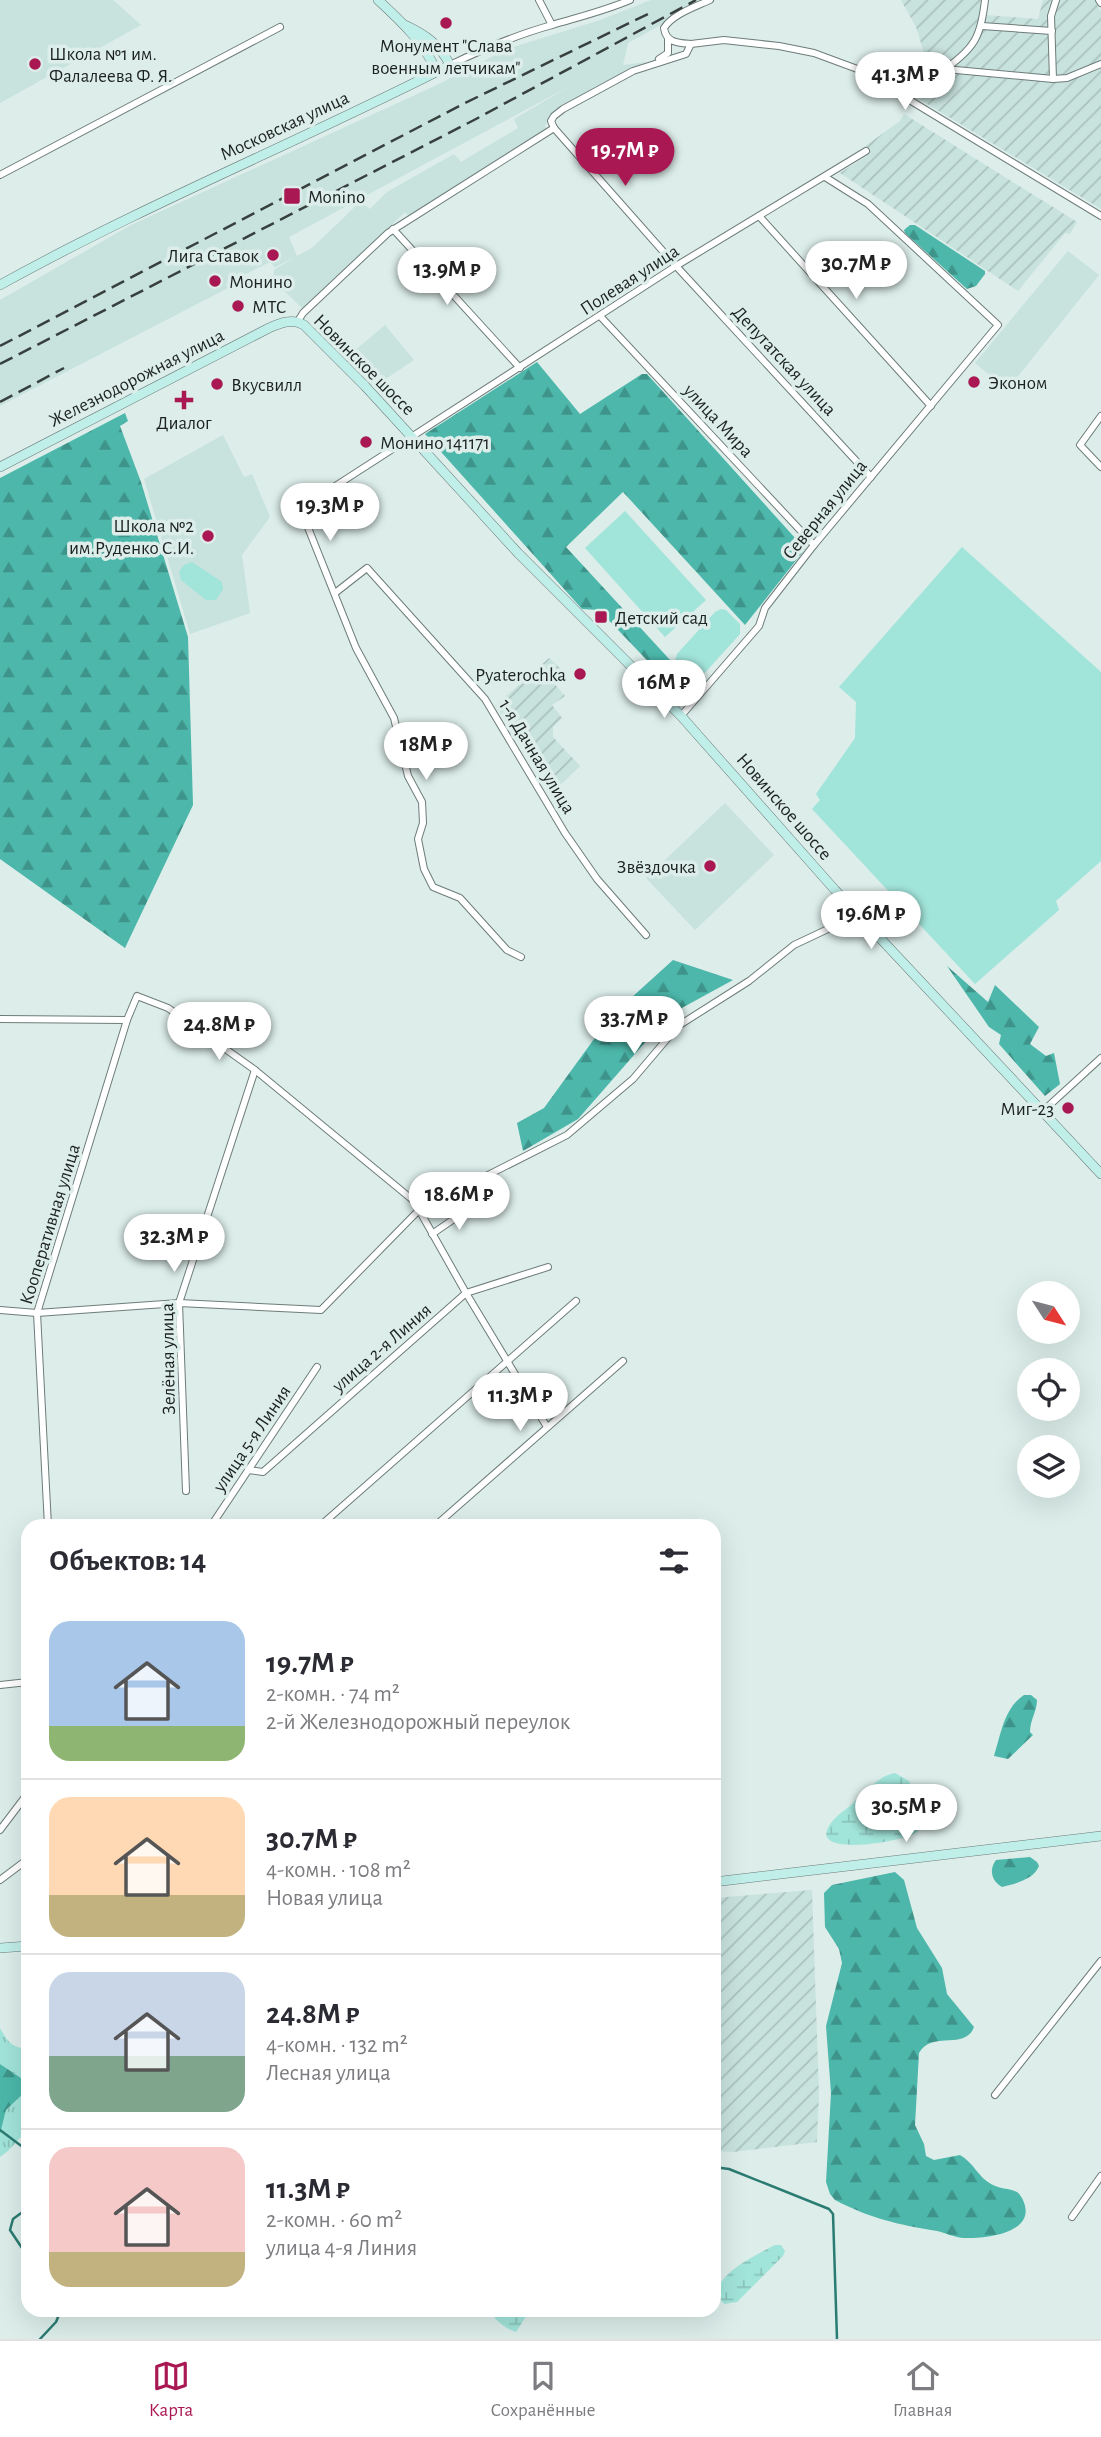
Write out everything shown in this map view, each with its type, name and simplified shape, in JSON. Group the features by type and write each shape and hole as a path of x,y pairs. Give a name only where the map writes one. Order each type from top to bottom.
{"main road":[{"path":"378,0 405,24 429,54 437,72"},
{"path":"405,24 422,32 443,52 450,65"},
{"name":"Московская улица","path":"0,285 162,202 450,65"},
{"name":"Новинское шоссе","path":"297,318 411,436 517,553 681,716 852,909 1101,1174"},
{"name":"Железнодорожная улица","path":"0,467 268,328 297,318"},
{"path":"721,1881 1101,1836"},
{"path":"0,1948 21,1946"}],"street":[{"path":"539,0 552,25"},
{"name":"Московская улица","path":"450,65 493,44 606,11 630,0"},
{"path":"652,63 668,53 670,47 664,28 668,22 710,0"},
{"path":"945,69 969,51 982,26 985,0"},
{"path":"1053,79 1051,16 1055,0"},
{"path":"982,26 1052,31"},
{"path":"0,175 281,27"},
{"path":"668,38 688,47 724,40 779,46 814,53 860,70 1101,216"},
{"name":"Железнодорожная улица","path":"297,318 393,229 554,128 551,121 564,109 652,63 686,54 688,47"},
{"path":"860,70 897,69 922,79 933,71 945,69 1053,79 1067,78 1101,64"},
{"name":"Депутатская улица","path":"554,128 676,266 871,477"},
{"name":"Полевая улица","path":"335,593 299,505 323,494 676,266 866,151"},
{"name":"Северная улица","path":"681,716 759,626 765,608 814,545 998,325 868,204 825,177"},
{"path":"760,216 931,406"},
{"path":"393,229 520,368"},
{"name":"улица Мира","path":"600,316 814,545"},
{"path":"1101,416 1080,445 1101,467"},
{"name":"1-я Дачная улица","path":"335,593 368,568 485,699 571,842 597,879 646,934"},
{"path":"335,593 356,648 394,718 408,776 422,802 423,823 418,839 424,869 433,887 460,898 507,950 522,957"},
{"path":"0,1310 37,1312 179,1303 321,1310 419,1210 567,1135 633,1079 678,1026 749,981 793,946 830,928 852,909"},
{"path":"0,1019 127,1020 137,996 167,1008 255,1070 414,1201 547,1427"},
{"name":"Кооперативная улица","path":"48,1519 37,1312 127,1020"},
{"path":"1042,1112 1101,1058"},
{"name":"Зелёная улица","path":"186,1491 179,1303 255,1070"},
{"path":"432,1234 470,1208"},
{"name":"улица 2-я Линия","path":"248,1470 263,1472 466,1293 548,1267"},
{"path":"328,1519 576,1301"},
{"path":"443,1519 623,1361"},
{"name":"улица 5-я Линия","path":"216,1519 317,1367"},
{"path":"0,1685 21,1683"},
{"path":"0,1830 21,1802"},
{"path":"0,1880 21,1864"},
{"path":"995,2095 1101,1961"},
{"path":"1072,2217 1101,2176"}],"shaded area":[{"name":"Школа №1 им. Фалалеева Ф. Я.","path":"0,0 113,0 141,25 0,103"},
{"path":"651,0 706,0 628,43 623,65 647,62 594,87 550,116 545,126 547,132 408,216 405,212 304,310 272,279 275,269 296,257 275,267 270,262 226,284 228,288 0,406 0,300 131,225 437,85 507,49 600,20","holes":["570,86 514,119 518,128 461,162 454,154 387,192 370,209 360,202 312,248 297,256 289,237"]},
{"path":"901,0 986,0 985,15 1038,19 1043,0 1095,0 1101,12 1101,209 886,79 896,65 920,68 916,58 925,56 916,27"},
{"path":"904,114 1077,222 1070,234 1065,233 1018,291 840,173 868,155 864,147 900,121"},
{"path":"1068,251 1099,275 1007,390 975,363"},
{"path":"385,325 414,360 381,382 352,353"},
{"name":"Школа №2 им.Руденко С.И.","path":"223,435 244,477 252,474 270,517 242,555 250,613 190,634 144,479"},
{"path":"549,658 562,670 552,681 565,696 552,705 562,718 553,727 553,737 580,766 558,787 521,745 525,741 495,706"},
{"name":"Звёздочка","path":"725,803 774,855 695,930 646,878"},
{"path":"812,1890 819,2094 817,2142 721,2151 721,1897"}],"green space":[{"path":"915,225 985,271 976,286 967,289 905,233 904,230"},
{"path":"537,362 580,414 642,374 647,374 805,549 745,625 623,492 566,547 694,686 683,698 599,610 582,609 425,434"},
{"path":"125,413 128,421 120,426 141,482 188,637 193,805 125,948 0,859 0,478"},
{"path":"625,511 706,600 665,637 585,548"},
{"path":"962,547 1101,672 1101,861 1056,901 1059,910 975,984 812,809 820,800 816,794 855,738 856,702 839,687"},
{"path":"192,562 222,582 223,589 216,600 206,600 181,580 179,572 184,565"},
{"path":"726,610 740,624 740,634 702,676 697,679 689,677 677,664 677,654 715,612"},
{"path":"673,960 733,980 669,1015 578,1119 523,1151 517,1123 544,1108 610,1017"},
{"path":"947,966 988,1002 995,985 1039,1027 1030,1044 1046,1056 1054,1053 1060,1084 1045,1096 999,1044 1001,1035 989,1027"},
{"path":"1024,1695 1031,1695 1037,1700 1030,1728 1033,1735 1008,1759 994,1756 1008,1714 1017,1700"},
{"path":"895,1773 909,1781 924,1812 917,1832 896,1840 860,1845 831,1841 826,1834 833,1820 877,1781"},
{"path":"1030,1857 1039,1866 1029,1878 1002,1887 995,1882 992,1871 996,1860"},
{"path":"895,1872 904,1880 917,1928 942,1968 947,1994 974,2027 970,2034 963,2038 932,2043 919,2053 915,2125 924,2144 926,2156 934,2160 960,2155 987,2181 1020,2195 1025,2204 1025,2215 1021,2223 1004,2233 963,2238 885,2220 835,2200 826,2182 831,2093 826,2026 842,1963 839,1949 825,1927 824,1893 832,1885"},
{"path":"0,2028 11,2043 21,2048 21,2078 0,2064"},
{"path":"0,2064 21,2078 21,2096 6,2110 0,2134"},
{"path":"21,2078 21,2137 0,2157 0,2134 6,2110 17,2100"},
{"path":"775,2245 781,2245 785,2251 737,2302 724,2304 721,2299 721,2283 745,2261"},
{"path":"494,2317 526,2317 516,2332"}],"waterway":[{"path":"0,2130 21,2146"},
{"path":"721,2168 829,2209 833,2214 837,2339"},
{"path":"21,2213 13,2219 10,2230 21,2246"},
{"path":"40,2339 58,2317"}],"railway":[{"path":"0,364 476,119 696,0"},
{"path":"0,346 463,104 650,13"},
{"path":"0,402 64,368"}],"place":[{"name":"Монумент \"Слава военным летчикам\"","path":"446,23"},
{"name":"Школа №1 им. Фалалеева Ф. Я.","path":"35,64"},
{"name":"Monino","path":"292,196"},
{"name":"Лига Ставок","path":"273,255"},
{"name":"Монино","path":"215,281"},
{"name":"МТС","path":"238,306"},
{"name":"Эконом","path":"974,382"},
{"name":"Вкусвилл","path":"217,384"},
{"name":"Диалог","path":"184,400"},
{"name":"Монино 141171","path":"366,442"},
{"name":"Школа №2 им.Руденко С.И.","path":"208,536"},
{"name":"Детский сад","path":"601,617"},
{"name":"Pyaterochka","path":"580,674"},
{"name":"Звёздочка","path":"710,866"},
{"name":"Миг-23","path":"1068,1108"}]}
